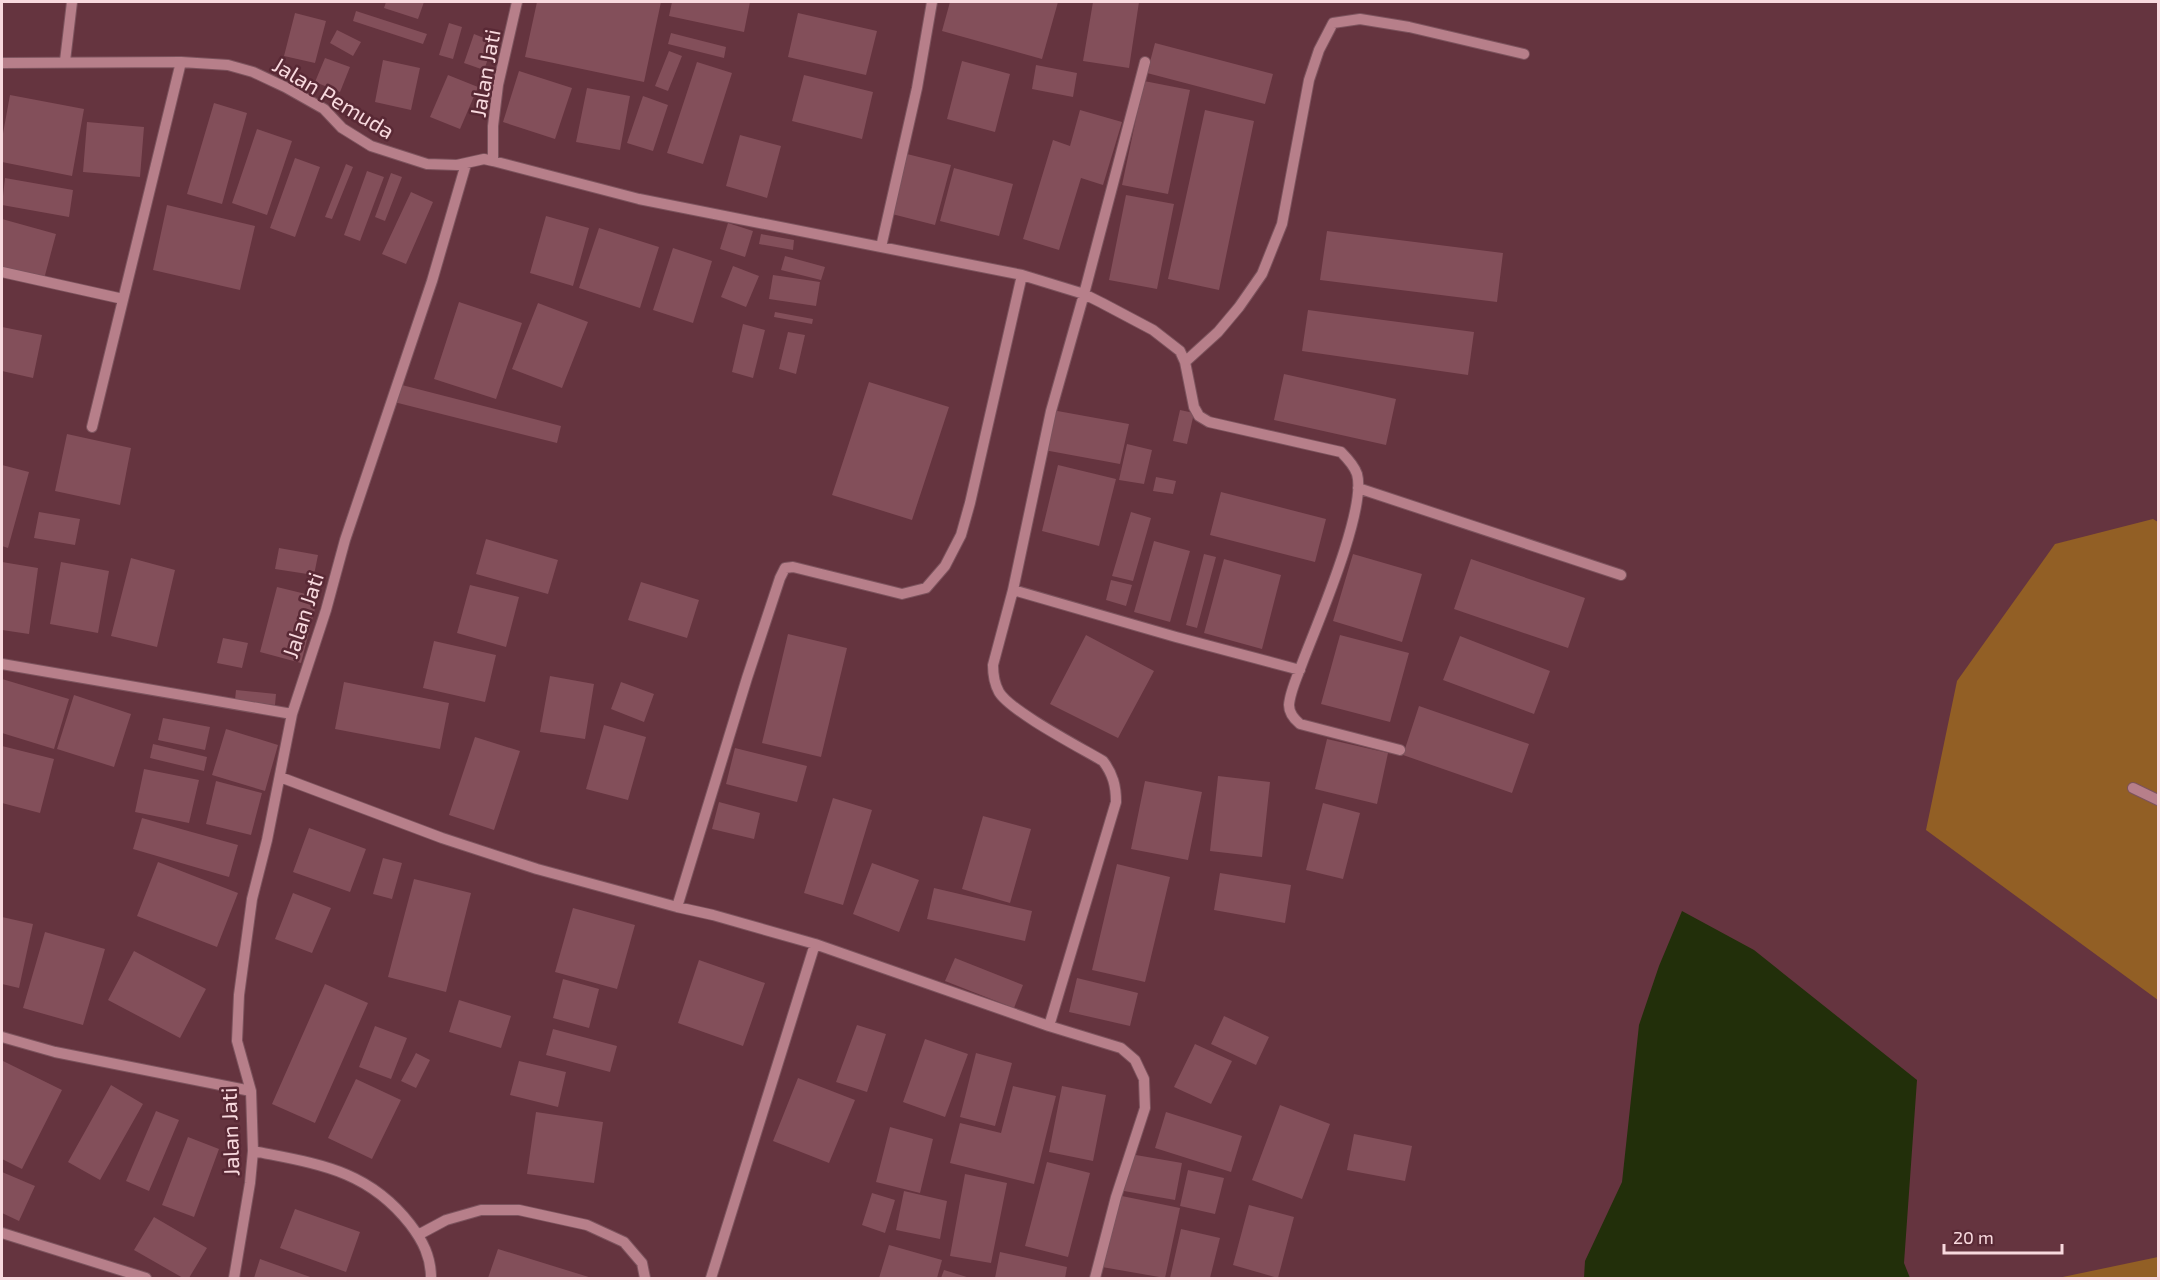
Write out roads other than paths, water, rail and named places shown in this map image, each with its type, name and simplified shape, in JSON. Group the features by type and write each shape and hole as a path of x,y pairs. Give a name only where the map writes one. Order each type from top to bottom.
{"street":[{"path":"64,61 72,2"},
{"name":"Jalan Jati","path":"494,161 493,126 498,85 517,2"},
{"path":"881,247 917,88 932,2"},
{"path":"1185,362 1218,332 1262,274 1282,224 1309,80 1319,50 1332,23 1360,19 1409,27 1524,54"},
{"path":"92,427 182,62"},
{"name":"Jalan Pemuda","path":"2,63 182,62 228,65 253,72 324,110 342,128 371,147 427,164 466,164"},
{"path":"1049,1026 1116,802 1116,792 1110,771 1103,761 1021,711 1000,694 993,678 993,665 1013,590 1051,411 1145,62"},
{"path":"466,164 484,159 639,199 1022,275 1084,294 1153,330 1180,351 1185,362 1191,397 1199,416 1218,424 1341,452 1350,461 1357,473 1358,488 1355,508 1343,553 1289,706 1293,718 1300,724 1400,750"},
{"name":"Jalan Jati","path":"234,1278 253,1151 250,1091 237,1041 239,995 252,898 292,714 326,610 345,540 432,281 466,164"},
{"path":"2,272 123,299"},
{"path":"677,907 747,678 785,568 794,567 902,594 926,588 945,566 961,535 970,503 1022,275"},
{"path":"1358,488 1621,575"},
{"path":"1013,590 1300,670"},
{"path":"2,664 292,714"},
{"path":"280,777 442,838 505,859 588,884 713,915 814,944 1049,1026 1121,1048 1135,1060 1144,1079 1145,1108 1116,1197 1095,1278"},
{"path":"2133,788 2158,800"},
{"path":"711,1278 814,944"},
{"path":"2,1037 55,1052 250,1091"},
{"path":"253,1151 319,1164 344,1173 389,1199 418,1235 429,1255 431,1278"},
{"path":"418,1235 446,1220 481,1210 519,1210 587,1225 624,1242 642,1263 645,1278"},
{"path":"2,1233 146,1278"}]}
